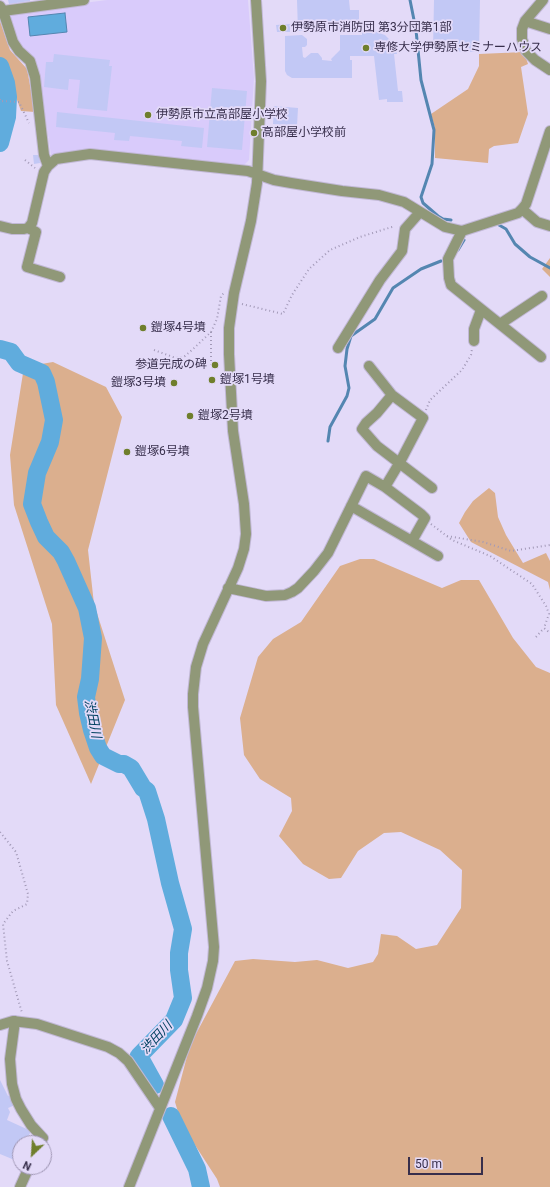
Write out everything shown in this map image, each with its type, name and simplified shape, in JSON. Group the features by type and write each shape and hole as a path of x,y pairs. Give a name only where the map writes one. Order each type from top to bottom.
{"street":[{"path":"28,228 32,223 46,169 35,77 30,61 19,51 13,42 2,9 84,0"},
{"path":"129,1187 200,1009 214,961 193,694 196,667 203,644 241,558 246,527 233,432 229,328 233,301 251,221 257,173 261,81 256,0"},
{"path":"543,0 525,21 522,29 522,39 526,51 535,60 550,70"},
{"path":"525,21 550,29"},
{"path":"46,169 56,159 90,154 248,171 274,180 379,195 404,202 445,227 462,231 518,213 522,209 526,204 550,131"},
{"path":"522,209 537,222 550,226"},
{"path":"338,348 380,280 402,251 405,229 420,212"},
{"path":"0,226 12,229 28,228 36,232 28,267 45,277 60,277"},
{"path":"462,231 448,259 451,285 541,357"},
{"path":"500,324 542,296"},
{"path":"474,341 474,329 481,310"},
{"path":"369,366 392,396 423,418 385,487"},
{"path":"392,396 362,429 378,446 432,488"},
{"path":"228,588 266,596 277,596 292,592 303,583 328,553 366,476 385,487 425,518 412,541"},
{"path":"351,506 438,556"},
{"path":"0,1025 20,1022 37,1024 108,1047 119,1053 128,1062 160,1108"},
{"path":"20,1022 10,1060 12,1084 16,1099 21,1109 31,1125 40,1135"},
{"path":"20,1187 26,1175"}],"path":[{"path":"0,99 0,101 19,102 29,124"},
{"path":"25,160 30,166 46,169"},
{"path":"233,301 283,314 292,295 309,269 330,250 360,237 412,221"},
{"path":"154,350 173,357 180,358 186,356 211,332 217,319 221,296 224,292 227,292"},
{"path":"211,332 211,367"},
{"path":"423,418 430,400 462,370 471,355 474,341"},
{"path":"425,518 438,531 446,536 490,556 532,584 546,606 549,614 544,628 536,637"},
{"path":"446,536 483,542 511,551 550,545"},
{"path":"544,628 550,633"},
{"path":"0,832 16,852 28,894 27,904 13,911 2,924 7,961 20,1022"}],"shaded area":[{"name":"伊勢原市立高部屋小学校","path":"107,0 248,0 254,78 249,160 244,165 86,151 51,155 39,73 19,46 6,13"},
{"path":"0,21 10,50 27,69 35,112 21,111 9,67 0,68"},
{"path":"524,52 528,64 521,67 528,114 518,143 494,146 489,149 488,163 435,158 435,128 431,114 468,89 479,66 479,54"},
{"path":"550,258 550,277 542,269"},
{"path":"53,362 106,387 122,417 88,550 94,604 125,700 91,784 56,705 52,624 14,505 10,455 24,367"},
{"path":"489,488 495,493 498,517 506,535 523,563 546,553 550,561 550,590 548,582 471,542 459,523 473,501"},
{"path":"360,559 374,559 442,588 461,580 479,580 513,638 536,667 550,673 550,1187 220,1187 217,1179 182,1125 175,1102 190,1045 235,961 253,959 295,962 317,960 348,968 373,962 378,954 381,934 397,936 416,949 437,945 461,908 462,870 440,850 401,832 384,833 358,851 341,878 329,879 303,864 279,836 292,811 291,798 260,779 244,755 240,718 258,657 273,639 301,622 340,566"}],"water":[{"path":"65,13 67,32 30,36 28,17"}],"building":[{"path":"8,0 30,0 30,1 9,4"},
{"path":"297,0 349,0 350,10 359,10 359,29 298,31"},
{"path":"434,0 480,0 479,52 433,51"},
{"name":"伊勢原市消防団 第3分団第1部","path":"290,24 290,32 277,32 276,25"},
{"path":"362,32 376,32 385,35 395,45 397,54 394,54 398,91 402,91 403,102 387,102 387,99 379,100 374,56 350,56 350,60 352,60 352,78 292,78 287,75 285,71 285,36 302,35 307,39 307,45 302,47 303,57 305,58 311,53 318,53 322,60 332,61 331,59 340,50 340,35 362,35"},
{"path":"54,54 110,60 109,66 112,66 107,111 77,108 80,80 69,79 68,90 44,87 46,62 53,62"},
{"path":"212,88 247,91 242,150 207,147"},
{"path":"274,106 298,108 297,126 273,124"},
{"path":"57,112 204,128 202,148 181,146 182,141 130,136 129,141 114,140 115,133 56,127"},
{"path":"33,155 39,155 40,163 34,164"},
{"path":"0,1080 8,1096 10,1095 15,1105 8,1108 10,1112 7,1120 31,1131 29,1135 12,1135 12,1159 0,1154"}],"waterway":[{"path":"410,0 416,30 421,80 434,130 432,164 421,197 423,203 438,216 443,219 451,220"},
{"name":"渋田川","path":"0,66 6,83 8,97 7,117 0,143"},
{"path":"499,225 506,229 515,244 530,257 550,268"},
{"path":"458,250 464,240"},
{"path":"328,441 330,427 347,396 349,388 345,366 347,349 351,336 375,319 393,288 421,269 441,261"},
{"name":"渋田川","path":"0,349 11,352 19,363 42,373 46,382 54,420 50,442 37,473 32,504 46,537 61,552 66,561 87,608 93,638 90,679 86,697 88,713 98,748 103,756 131,768 143,788 147,791 156,819 170,883 183,929 179,953 179,970 183,998 174,1020 139,1056 155,1085"},
{"name":"渋田川","path":"171,1116 197,1169 201,1187"}],"place":[{"name":"伊勢原市消防団 第3分団第1部","path":"283,28"},
{"name":"専修大学伊勢原セミナーハウス","path":"366,48"},
{"name":"伊勢原市立高部屋小学校","path":"148,115"},
{"name":"高部屋小学校前","path":"254,133"},
{"name":"鎧塚4号墳","path":"143,328"},
{"name":"参道完成の碑","path":"215,365"},
{"name":"鎧塚1号墳","path":"212,380"},
{"name":"鎧塚3号墳","path":"174,383"},
{"name":"鎧塚2号墳","path":"190,416"},
{"name":"鎧塚6号墳","path":"127,452"}]}
